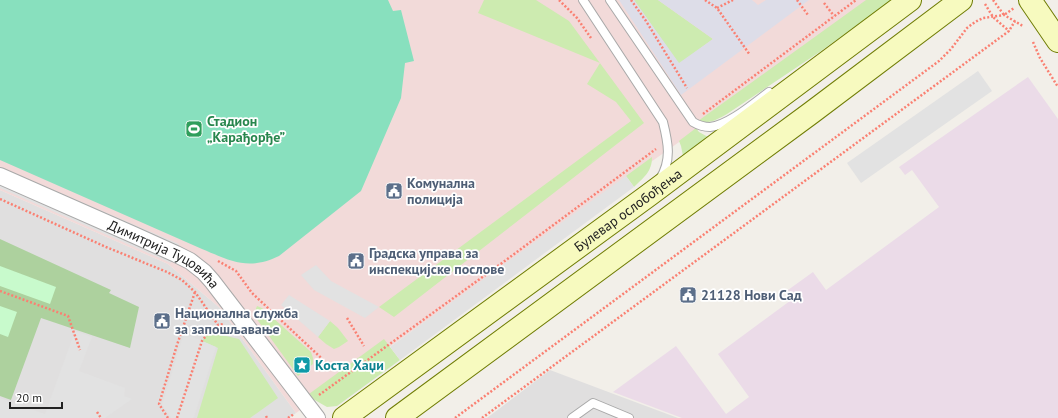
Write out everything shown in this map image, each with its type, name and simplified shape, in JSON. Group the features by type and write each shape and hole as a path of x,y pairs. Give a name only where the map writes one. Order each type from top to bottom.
{"main road":[{"name":"Булевар ослобођења","path":"344,418 649,196 800,78 910,0"},
{"name":"Булевар ослобођења","path":"397,418 811,113 961,0"},
{"path":"1030,0 1058,41"}],"street":[{"name":"Димитрија Туцовића","path":"0,176 190,261 204,272 212,281 318,418"}],"lane":[{"path":"583,0 663,122 668,140 668,158 664,173 649,196"},
{"path":"610,0 693,122 702,126 711,127 720,124 731,119 774,88"},
{"path":"572,418 593,403 629,418"}],"path":[{"path":"560,0 577,18"},
{"path":"631,0 646,21 688,90"},
{"path":"705,0 717,8 750,55"},
{"path":"717,8 733,0"},
{"path":"797,0 808,15"},
{"path":"693,122 856,0"},
{"path":"993,0 1004,15 1024,27"},
{"path":"824,3 834,16"},
{"path":"985,4 993,17 1009,31"},
{"path":"455,418 939,61 951,49 967,28 975,22 983,18 1004,15"},
{"path":"482,418 1009,31 1015,21"},
{"path":"1033,40 1040,58 1058,87"},
{"path":"288,418 502,263 668,140"},
{"path":"0,199 106,247 167,272 182,280 195,292 218,325"},
{"path":"0,291 68,316 80,350"},
{"path":"168,418 159,404 195,292"},
{"path":"347,318 364,346"},
{"path":"177,418 202,341 209,332 218,325 224,324 228,326"},
{"path":"97,412 101,418"}],"shaded area":[{"path":"0,0 880,0 296,413 220,308 168,264 0,190"},
{"path":"619,0 634,0 679,63 713,39 658,0 752,0 758,5 766,0 809,0 681,95"},
{"path":"978,71 992,91 861,183 847,163"},
{"path":"1028,77 1058,119 1058,418 682,418 613,392 676,346 726,414 749,397 718,354 794,298 788,290 813,272 826,290 939,207 912,170 905,175 899,167"},
{"path":"0,167 179,244 171,263 0,188"},
{"path":"626,176 634,187 400,360 390,347"},
{"path":"0,190 168,264 220,308 296,413 289,418 0,418"},
{"path":"316,265 331,281 379,307 365,318 314,290 301,275"},
{"path":"289,295 330,321 318,337 281,305"},
{"path":"75,331 92,337 79,371 125,388 124,396 132,399 105,418 0,418 0,398 45,414"},
{"path":"184,333 216,347 194,417 171,418 162,405"},
{"path":"550,370 611,393 678,418 487,418"}],"green space":[{"name":"Стадион „Карађорђе”","path":"0,0 388,0 393,11 401,10 414,61 405,63 401,98 361,191 279,256 258,263 240,263 202,249 0,160"},
{"path":"484,0 536,0 569,21 600,63 478,13"},
{"path":"634,0 658,0 713,39 679,64"},
{"path":"866,0 892,0 821,51 727,114 710,122 698,121"},
{"path":"600,63 644,123 394,317 379,307 631,121 616,102 587,84"},
{"path":"696,128 699,132 708,137 683,156 679,141"},
{"path":"652,157 651,167 634,187 626,176"},
{"path":"0,239 111,290 109,293 139,307 130,348 41,318 11,400 0,396"},
{"path":"0,266 56,287 50,304 0,286"},
{"path":"0,306 17,312 8,337 0,334"},
{"path":"257,306 262,308 311,352 313,364 298,376 256,318 255,311"},
{"path":"330,321 338,328 348,341 334,349 318,337"},
{"path":"209,332 239,339 278,398 250,418 197,418 218,348 202,341"},
{"path":"384,339 400,360 337,406 327,407 313,399 309,394"}],"place":[{"name":"Стадион „Карађорђе”","path":"194,129"},
{"name":"Комунална полиција","path":"394,191"},
{"name":"Градска управа за инспекцијске послове","path":"356,261"},
{"name":"21128 Нови Сад","path":"688,295"},
{"name":"Национална служба за запошљавање","path":"162,321"},
{"name":"Коста Хаџи","path":"302,365"}]}
